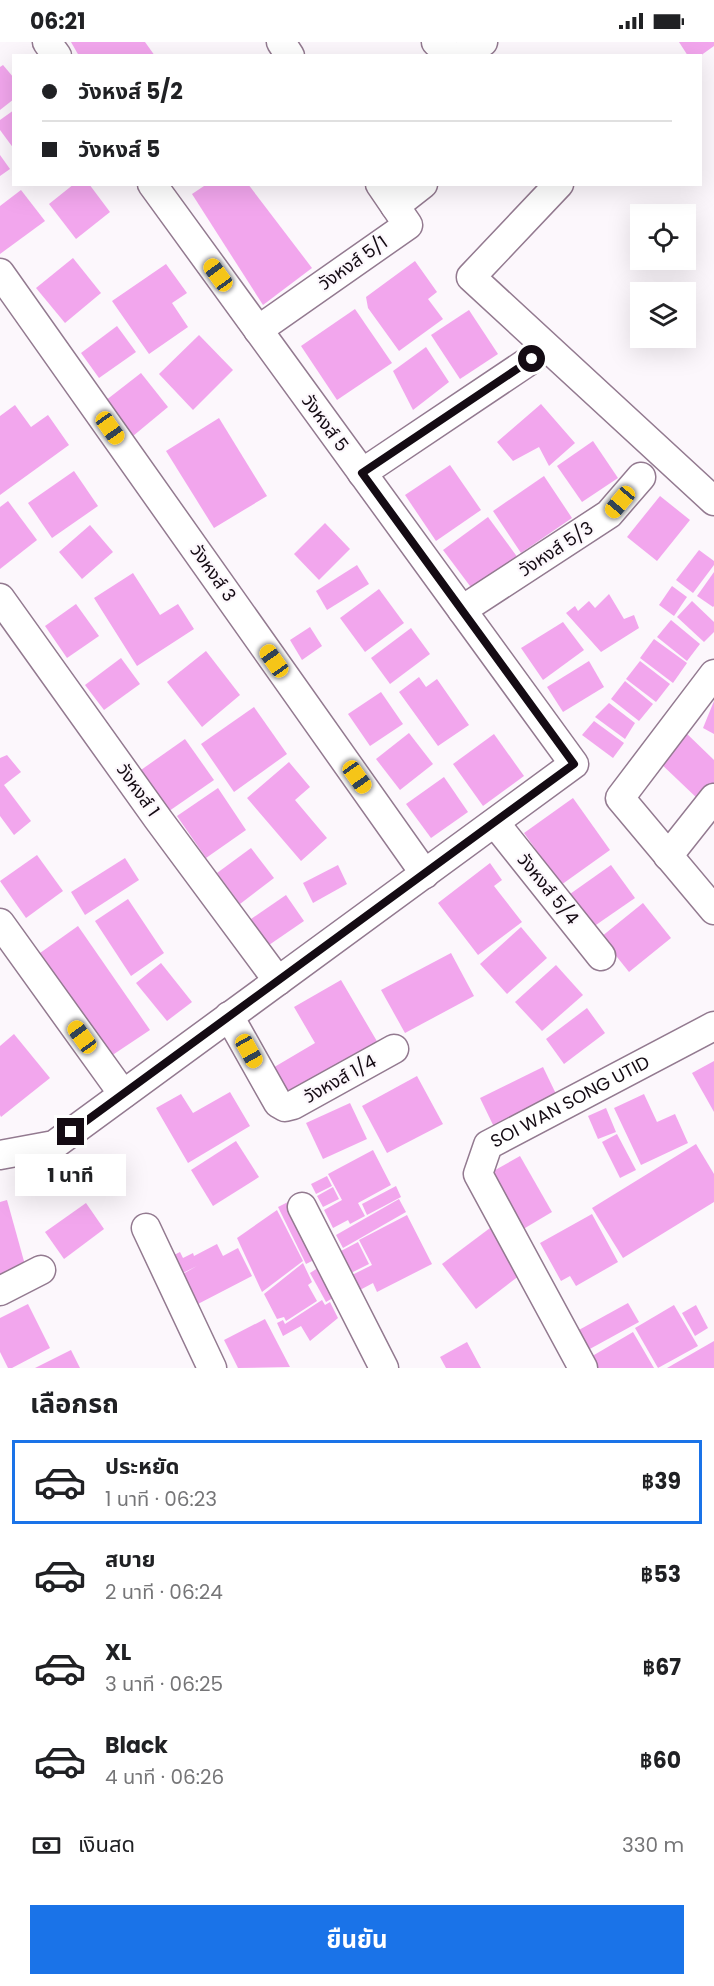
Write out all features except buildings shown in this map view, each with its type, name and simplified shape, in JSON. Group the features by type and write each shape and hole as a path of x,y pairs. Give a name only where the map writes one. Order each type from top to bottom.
{"street":[{"path":"436,42 449,54"},
{"path":"464,54 483,42"},
{"name":"วังหงส์ 5","path":"0,1155 54,1145 574,764 153,186"},
{"path":"387,195 416,186"},
{"path":"557,186 471,277 714,501"},
{"name":"วังหงส์ 5/1","path":"258,330 408,225 387,195"},
{"name":"วังหงส์ 3","path":"0,273 425,873"},
{"path":"362,473 532,359"},
{"name":"วังหงส์ 5/3","path":"462,610 609,514 641,477"},
{"name":"วังหงส์ 1","path":"0,598 158,819 278,981"},
{"path":"714,674 620,798 714,910"},
{"path":"668,856 714,798"},
{"name":"วังหงส์ 5/4","path":"495,822 602,956"},
{"path":"0,923 123,1094"},
{"name":"วังหงส์ 1/4","path":"230,1016 278,1103 285,1107 293,1105 394,1049"},
{"name":"SOI WAN SONG UTID","path":"583,1368 478,1174 488,1145 714,1026"},
{"path":"302,1207 384,1368"},
{"path":"146,1228 212,1368"},
{"path":"0,1291 41,1270"}],"route":[{"path":"71,1132 574,764 362,473 532,359"}]}
